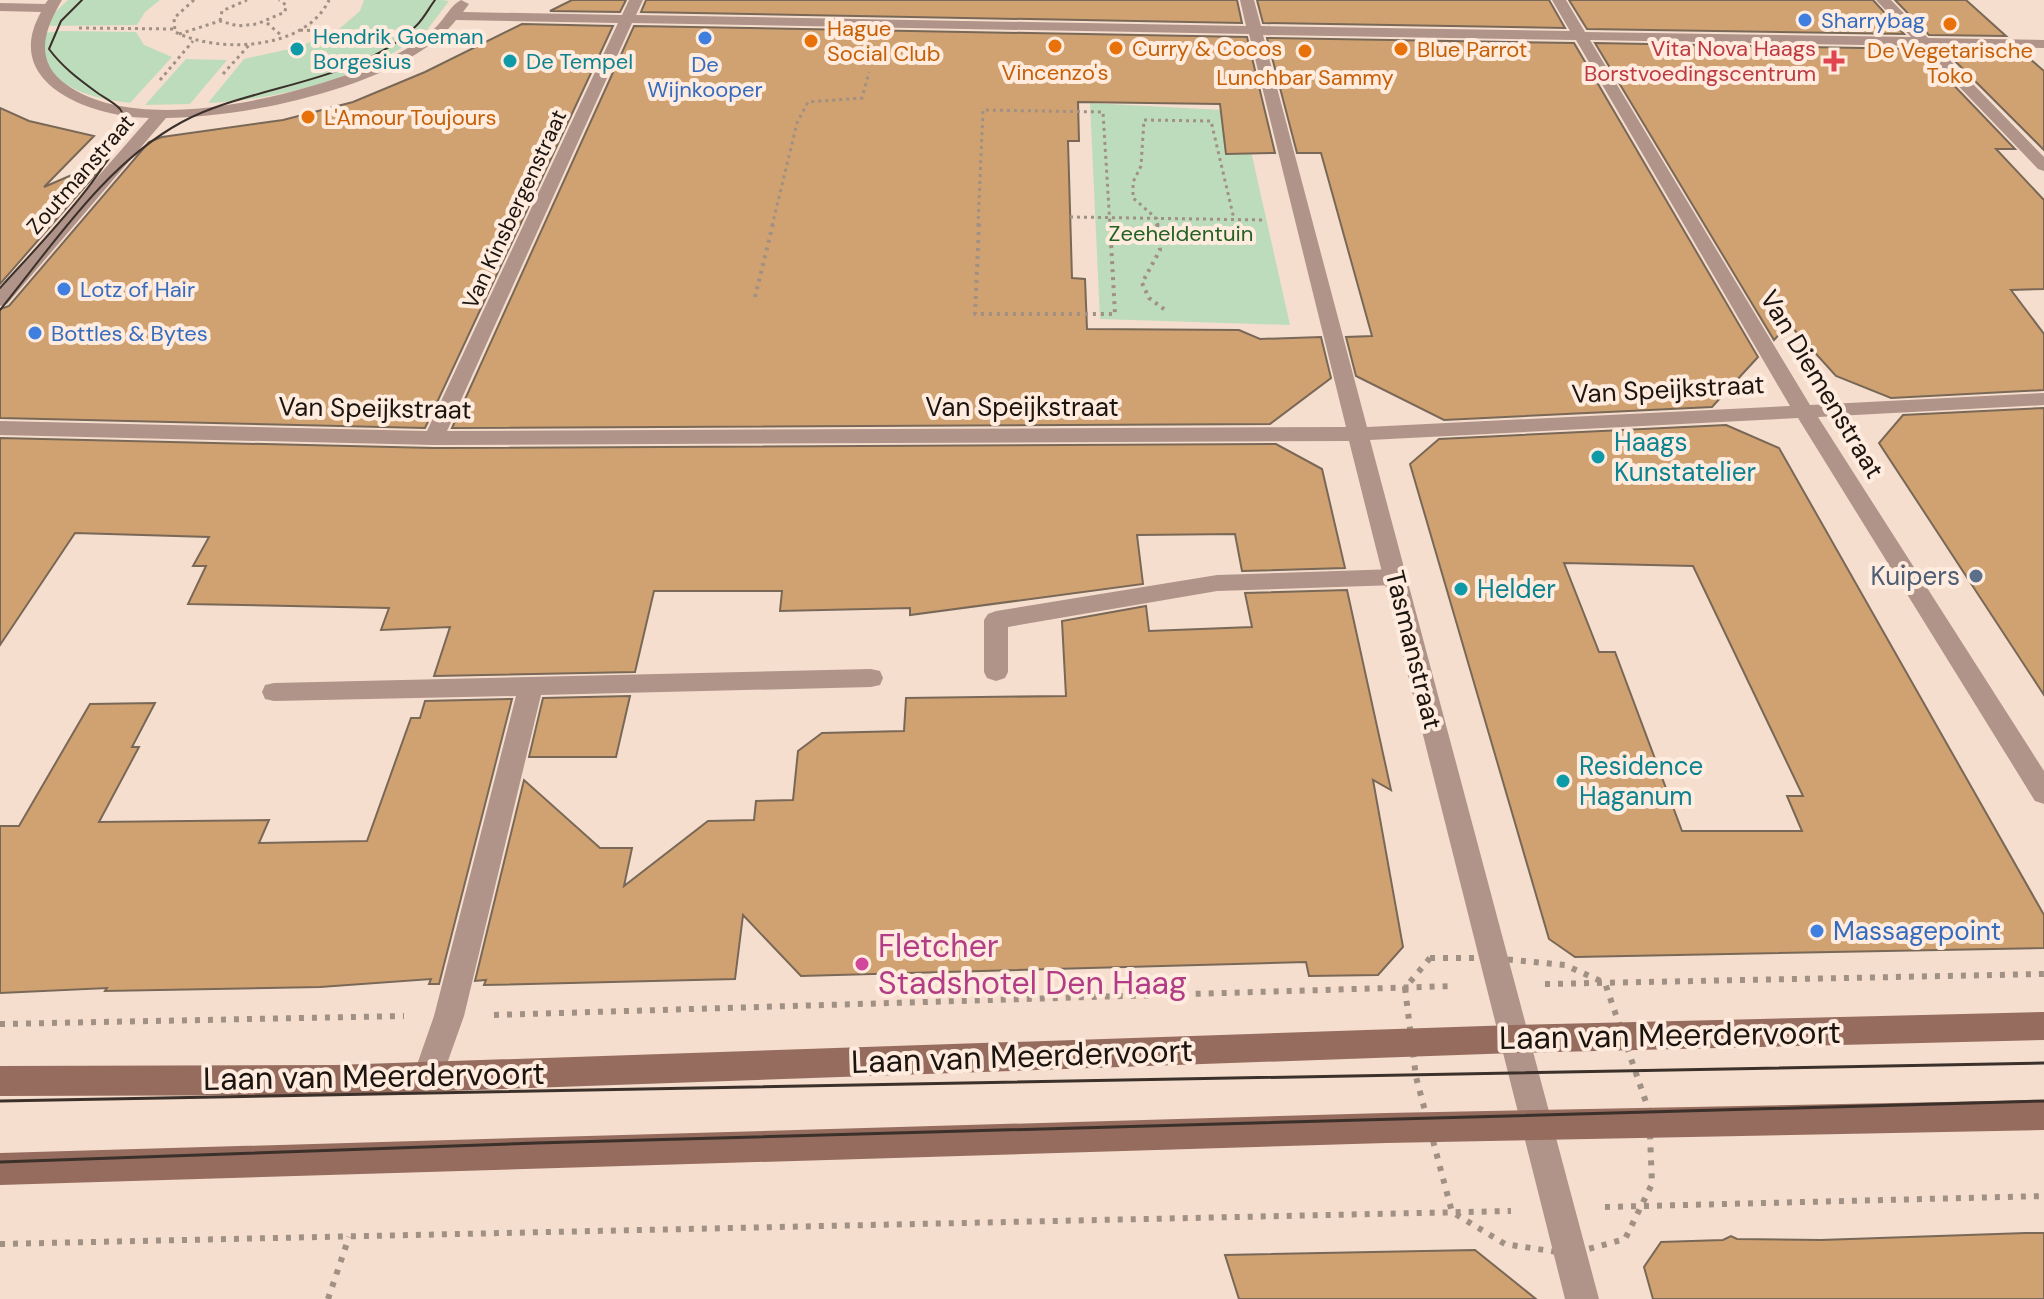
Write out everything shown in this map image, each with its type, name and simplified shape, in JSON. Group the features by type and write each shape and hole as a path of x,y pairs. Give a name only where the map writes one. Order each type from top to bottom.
{"street":[{"path":"25,71 31,80 54,93 84,103 121,111 161,114 203,112 339,82 420,46 439,34 456,16 463,0"},
{"name":"Van Kinsbergenstraat","path":"434,438 636,0"},
{"name":"Tasmanstraat","path":"1247,0 1582,1299"},
{"name":"Van Diemenstraat","path":"1559,0 1803,410 2044,793"},
{"path":"1883,0 2044,166"},
{"path":"0,7 49,4"},
{"path":"23,35 49,4"},
{"path":"456,16 628,19 929,16 1254,31 2044,44"},
{"name":"Zoutmanstraat","path":"0,300 161,114"},
{"name":"Van Speijkstraat","path":"0,428 434,438 1358,434 2044,399"},
{"path":"996,672 996,620 1217,583 1396,577"},
{"path":"274,692 871,678"},
{"path":"428,1076 449,1016 531,686"},
{"name":"Laan van Meerdervoort","path":"0,1081 335,1080 1514,1039 2044,1026"},
{"path":"0,1169 1535,1125 2044,1115"}],"path":[{"path":"194,0 177,13 174,29 193,41 213,45 251,43 282,36 321,17 327,10 329,0"},
{"path":"220,21 222,11 247,0"},
{"path":"281,1 288,0"},
{"path":"178,34 220,21 238,26 266,22 285,12 286,5 281,1"},
{"path":"266,22 282,36"},
{"path":"23,35 56,28 174,29"},
{"path":"755,297 797,123 808,102 862,98 869,72"},
{"path":"983,110 1103,112 1109,218 1115,314 975,314 983,110"},
{"path":"1168,312 1149,298 1142,283 1160,250 1157,219 1133,198 1133,182 1141,166 1144,120 1211,121 1234,219"},
{"path":"1070,217 1304,221"},
{"name":"Laan van Meerdervoort","path":"0,1024 449,1016 1500,985 2044,974"},
{"path":"0,1244 2044,1196"},
{"path":"328,1299 349,1237"}],"green space":[{"path":"68,0 160,0 145,12 137,25 40,26"},
{"path":"364,0 449,1 427,30 339,29 360,11"},
{"path":"62,31 136,32 144,45 172,57 130,103 100,98 69,86 34,61 31,49 35,34"},
{"path":"327,36 417,38 369,65 317,85 262,97 208,103 244,59 294,48"},
{"path":"186,59 227,60 190,104 145,105"},
{"name":"Zeeheldentuin","path":"1090,103 1242,111 1290,325 1100,319"}],"building":[{"path":"572,0 626,0 620,12 550,11"},
{"path":"646,0 1237,0 1242,23 641,12"},
{"path":"1257,0 1549,0 1565,28 1263,23"},
{"path":"1569,0 1873,0 1904,34 1587,29"},
{"path":"1895,0 1966,0 2006,36 1929,35"},
{"path":"522,24 613,26 425,428 0,418 0,309 9,306 149,142 162,137 283,120 353,102 425,72"},
{"path":"634,26 1247,37 1275,153 1226,154 1220,104 1078,102 1079,141 1068,141 1072,278 1085,279 1087,329 1239,330 1260,339 1321,337 1331,378 1270,424 452,428"},
{"path":"1267,38 1574,43 1758,357 1712,407 1444,420 1356,376 1346,337 1372,336 1321,153 1297,153"},
{"path":"1595,43 1919,49 2015,149 1996,149 2044,200 2044,289 2011,290 2044,334 2044,390 1891,398 1836,376 1789,324 1774,340"},
{"path":"1943,49 2021,51 2044,71 2044,150"},
{"path":"0,108 29,121 94,136 44,187 109,159 0,284"},
{"path":"2044,408 2044,695 1879,443 1903,415"},
{"path":"1726,425 1779,448 2044,915 2044,948 1575,957 1549,939 1410,464 1439,439","holes":["1564,563 1693,566 1803,796 1787,796 1802,831 1682,831 1615,652 1599,652"]},
{"path":"0,438 434,448 1276,444 1322,469 1345,568 1242,571 1235,534 1137,535 1143,584 910,615 910,608 780,611 782,591 654,591 635,672 434,676 450,627 381,630 389,608 188,604 206,566 193,566 209,537 75,533 0,645"},
{"path":"1347,590 1391,790 1373,780 1403,947 1378,975 1309,976 1306,962 801,976 743,915 735,979 484,985 486,980 475,981 524,780 600,848 632,848 624,886 708,821 754,820 756,801 793,800 798,751 822,733 904,731 906,698 1066,696 1062,621 1146,606 1149,631 1252,627 1245,593"},
{"path":"630,696 616,757 529,757 543,698"},
{"path":"512,699 439,984 429,984 431,979 320,987 105,991 107,988 0,993 0,826 19,826 90,704 155,703 132,747 139,747 99,822 269,820 259,843 367,841 411,718 420,718 425,701"},
{"path":"2044,1233 2044,1299 1653,1299 1644,1267 1661,1242 1723,1240 1731,1236 1737,1239 1821,1240"},
{"path":"1475,1250 1536,1299 1239,1299 1225,1255"}],"tram line":[{"path":"0,288 55,228 99,173 115,147 123,125 120,109 72,73 49,49 61,21 82,0"},
{"path":"0,310 82,207 105,182 155,139 210,109 365,60 393,45 417,25 435,0"},
{"path":"0,1101 2044,1063"},
{"path":"0,1162 536,1143 2044,1101"}],"place":[{"name":"Sharrybag","path":"1805,20"},
{"name":"De Vegetarische Toko","path":"1950,24"},
{"name":"De Wijnkooper","path":"705,38"},
{"name":"Hague Social Club","path":"811,41"},
{"name":"Vincenzo's","path":"1055,46"},
{"name":"Curry & Cocos","path":"1116,48"},
{"name":"Hendrik Goeman Borgesius","path":"297,49"},
{"name":"Blue Parrot","path":"1401,49"},
{"name":"Lunchbar Sammy","path":"1305,51"},
{"name":"De Tempel","path":"510,61"},
{"name":"Vita Nova Haags Borstvoedingscentrum","path":"1834,61"},
{"name":"L'Amour Toujours","path":"308,117"},
{"name":"Lotz of Hair","path":"64,289"},
{"name":"Bottles & Bytes","path":"35,333"},
{"name":"Haags Kunstatelier","path":"1598,457"},
{"name":"Kuipers","path":"1976,576"},
{"name":"Helder","path":"1461,589"},
{"name":"Residence Haganum","path":"1563,781"},
{"name":"Massagepoint","path":"1817,931"},
{"name":"Fletcher Stadshotel Den Haag","path":"862,964"}]}
